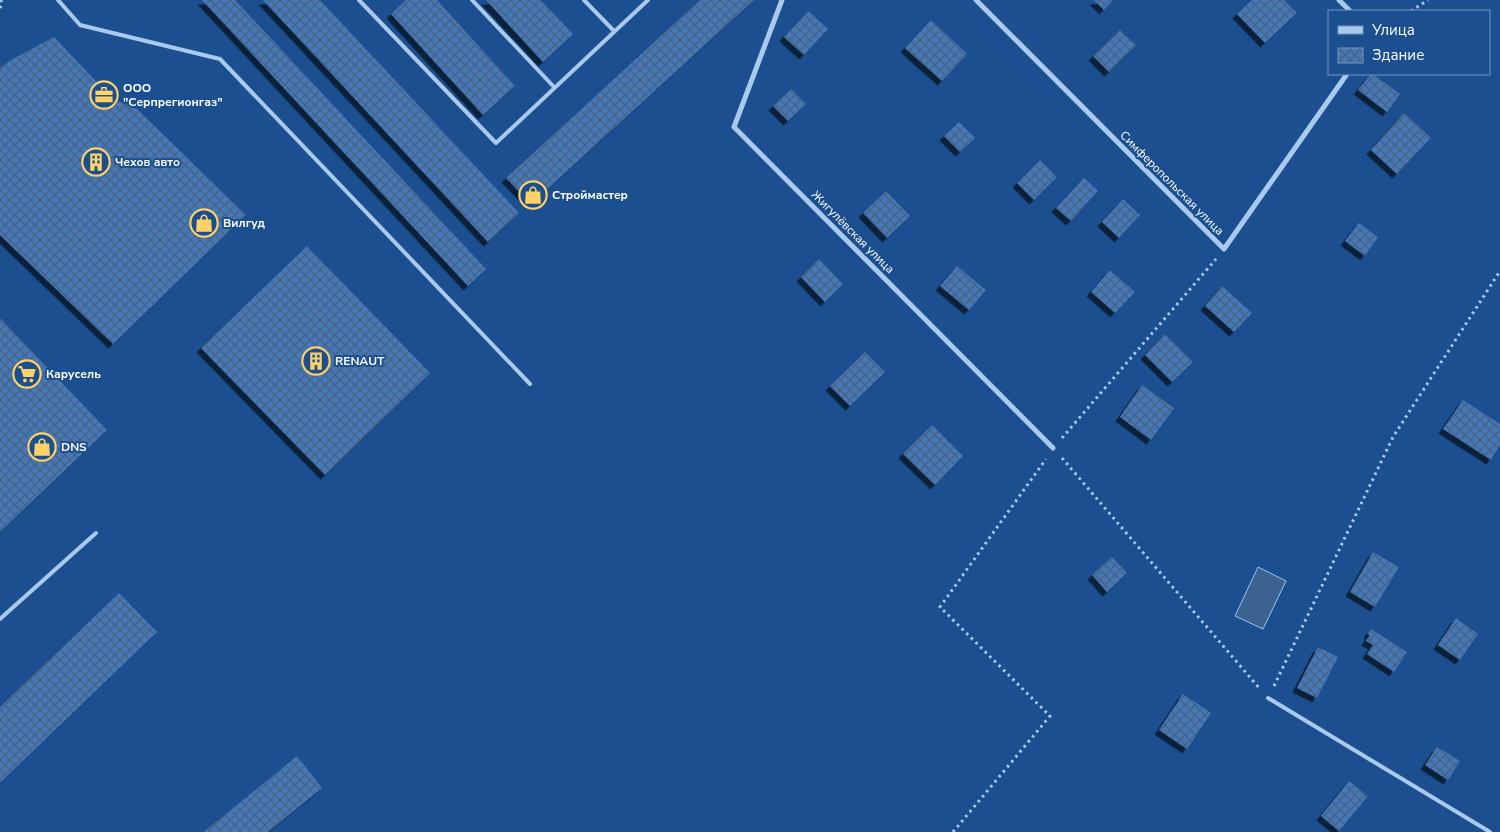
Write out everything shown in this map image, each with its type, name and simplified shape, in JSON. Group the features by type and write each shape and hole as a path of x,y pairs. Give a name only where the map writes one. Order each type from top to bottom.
{"street":[{"name":"Жигулёвская улица","path":"782,0 734,127 1053,448"},
{"name":"Симферопольская улица","path":"976,0 1224,249 1346,75"},
{"path":"1339,0 1349,10"}],"lane":[{"path":"58,0 80,25 220,59 530,384"},
{"path":"359,0 496,143 648,0"},
{"path":"472,0 554,87"},
{"path":"584,0 614,31"},
{"path":"0,619 96,533"},
{"path":"1268,698 1490,832"}],"path":[{"path":"0,8 1,0"},
{"path":"1413,10 1428,0"},
{"path":"953,832 1050,716 940,607 1053,448 1224,249"},
{"path":"1053,448 1268,698 1393,438 1500,271"}],"water":[{"path":"1258,567 1286,581 1263,629 1235,616"}],"building":[{"path":"202,0 235,0 486,269 468,286"},
{"path":"263,0 320,0 519,213 488,242"},
{"path":"406,0 437,0 515,86 483,115 391,14"},
{"path":"486,0 541,0 573,34 543,62"},
{"path":"700,0 754,0 531,204 506,178"},
{"path":"1094,0 1113,0 1104,10"},
{"path":"1252,0 1284,0 1297,13 1265,43 1237,14"},
{"path":"808,11 828,29 804,55 784,37"},
{"path":"931,20 967,54 942,81 905,48"},
{"path":"1120,30 1136,45 1109,72 1093,56"},
{"name":"Чехов авто","path":"54,37 113,99 137,109 246,215 113,344 0,235 0,68 9,61"},
{"path":"1370,75 1374,75 1400,94 1387,112 1358,90"},
{"path":"791,89 806,104 788,121 773,106"},
{"path":"1404,113 1431,138 1397,174 1371,150"},
{"path":"959,122 975,138 960,152 944,136"},
{"path":"1040,160 1057,177 1034,200 1017,183"},
{"path":"1084,178 1098,191 1071,221 1056,208"},
{"path":"886,191 910,216 887,238 863,213"},
{"path":"1123,199 1140,215 1119,238 1102,222"},
{"path":"1359,223 1378,237 1365,256 1345,241"},
{"name":"RENAUT","path":"307,246 430,373 325,475 201,348"},
{"path":"819,259 843,284 825,302 801,277"},
{"path":"957,266 986,290 969,310 940,286"},
{"path":"1110,270 1135,292 1115,313 1091,292"},
{"path":"1222,286 1252,313 1234,332 1205,306"},
{"name":"Карусель","path":"0,318 107,430 0,532"},
{"path":"1165,334 1193,362 1172,382 1145,355"},
{"path":"865,352 885,372 850,406 830,386"},
{"path":"1142,385 1174,408 1151,440 1120,417"},
{"path":"1463,400 1500,424 1500,445 1491,460 1443,429"},
{"path":"932,425 963,456 935,485 903,454"},
{"path":"1373,552 1399,567 1375,607 1350,592"},
{"path":"1112,557 1127,573 1107,592 1092,575"},
{"path":"119,593 157,632 0,783 0,707"},
{"path":"1456,618 1478,634 1460,660 1438,645"},
{"path":"1371,629 1407,652 1394,672 1367,654 1373,645 1366,641"},
{"path":"1318,647 1338,657 1317,698 1297,688"},
{"path":"1183,694 1211,713 1187,749 1159,730"},
{"path":"1437,747 1460,761 1448,780 1425,765"},
{"path":"297,756 322,788 268,832 204,832"},
{"path":"1349,781 1368,796 1339,831 1321,816"}],"place":[{"name":"ООО \"Серпрегионгаз\"","path":"104,95"},
{"name":"Чехов авто","path":"96,162"},
{"name":"Строймастер","path":"533,195"},
{"name":"Вилгуд","path":"204,223"},
{"name":"RENAUT","path":"316,361"},
{"name":"Карусель","path":"27,374"},
{"name":"DNS","path":"42,447"}]}
